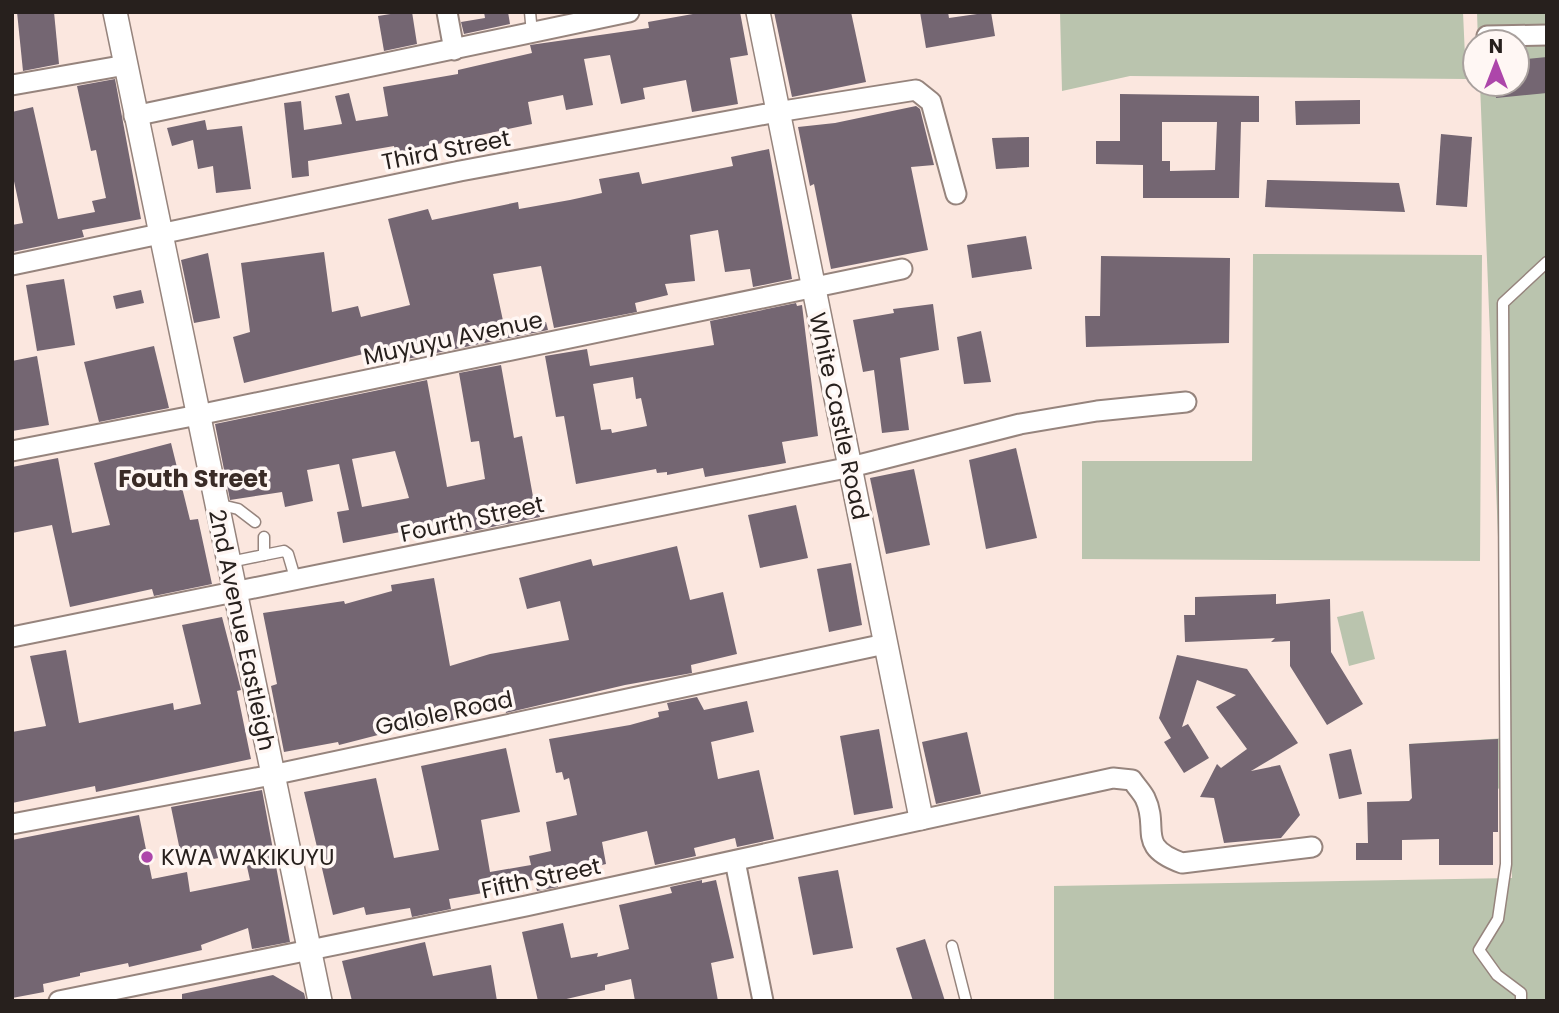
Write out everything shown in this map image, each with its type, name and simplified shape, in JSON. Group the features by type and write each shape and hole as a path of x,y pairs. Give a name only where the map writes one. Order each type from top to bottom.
{"street":[{"name":"2nd Avenue Eastleigh","path":"115,12 134,116 320,1001"},
{"path":"447,12 454,50"},
{"path":"134,116 629,12"},
{"name":"White Castle Road","path":"758,12 921,818"},
{"path":"12,85 126,65"},
{"name":"Third Street","path":"12,265 159,232 777,112 916,90 931,102 956,194"},
{"name":"Muyuyu Avenue","path":"12,451 902,269"},
{"name":"Fourth Street","path":"12,637 850,467 1020,424 1097,411 1186,402"},
{"name":"Galole Road","path":"12,824 272,775 885,644"},
{"name":"Fifth Street","path":"59,1001 309,952 1113,778 1132,780 1146,799 1151,838 1163,856 1182,863 1312,847"},
{"path":"735,861 763,1001"}],"lane":[{"path":"530,12 532,34"},
{"path":"1521,1001 1521,993 1497,975 1479,950 1498,919 1506,864 1503,303 1547,262"},
{"path":"216,504 237,509 255,522"},
{"path":"264,537 264,555"},
{"path":"228,562 284,551 288,554 296,580"},
{"path":"953,946 965,1001"}],"green space":[{"path":"1060,12 1463,12 1461,79 1130,76 1062,91"},
{"path":"1477,12 1547,12 1547,1001 1054,1001 1054,886 1512,878 1508,788 1412,794 1409,744 1506,738 1481,98 1531,98 1531,28 1478,28"},
{"path":"1253,254 1482,255 1480,561 1082,559 1082,461 1252,461"},
{"path":"1363,611 1375,659 1349,666 1337,617"}],"building":[{"path":"17,12 54,12 59,64 23,71"},
{"path":"412,12 417,44 384,51 378,16"},
{"path":"484,12 508,12 510,24 464,34 461,22 485,18"},
{"path":"704,12 740,12 748,55 730,58 738,104 692,112 686,80 643,88 645,99 621,104 610,55 584,59 593,105 566,110 563,95 528,102 532,124 395,153 394,146 308,161 309,176 292,178 284,103 301,101 304,130 342,124 335,96 349,93 356,121 388,116 383,87 458,74 458,70 532,53 530,45 649,28 648,22"},
{"path":"774,12 851,12 866,82 792,97"},
{"path":"920,12 948,12 949,18 991,12 995,36 926,48"},
{"path":"1547,57 1547,93 1531,95 1531,59"},
{"path":"115,79 141,219 82,230 84,237 12,252 12,225 23,223 12,172 12,112 33,107 58,219 95,212 92,201 106,198 96,150 91,151 77,86"},
{"path":"1120,94 1259,96 1259,122 1241,122 1239,198 1143,198 1143,165 1096,164 1096,141 1120,141","holes":["1162,122 1217,122 1215,170 1170,171 1170,161 1162,161"]},
{"path":"1360,100 1360,124 1296,125 1295,101"},
{"path":"916,106 920,109 934,165 911,167 928,250 831,269 814,184 810,186 798,127 835,123"},
{"path":"205,120 207,130 242,126 251,189 216,193 213,166 198,169 193,140 172,146 167,128"},
{"path":"1441,134 1472,137 1467,207 1436,205"},
{"path":"1029,137 1029,167 996,169 992,138"},
{"path":"769,149 792,279 753,287 750,269 725,272 718,230 690,235 695,281 665,284 668,295 635,303 637,312 554,328 541,266 493,274 505,330 546,322 548,330 383,364 380,350 244,383 233,337 250,332 241,263 324,252 332,312 358,306 361,317 410,305 388,219 428,209 432,220 518,202 519,209 570,200 602,193 599,179 639,172 642,184 733,166 731,157"},
{"path":"1267,180 1399,183 1405,212 1265,207"},
{"path":"1026,236 1032,269 972,278 967,245"},
{"path":"208,253 220,318 194,323 181,260"},
{"path":"1101,256 1230,258 1229,343 1086,347 1085,316 1100,316"},
{"path":"64,279 75,345 37,351 26,285"},
{"path":"141,290 144,303 116,309 113,296"},
{"path":"796,303 797,306 802,305 818,436 782,442 786,463 705,477 703,468 667,475 667,472 657,473 656,469 576,484 564,416 556,417 545,356 587,349 590,366 714,345 710,321","holes":["633,377 636,399 641,398 647,426 612,433 611,429 601,430 593,384"]},
{"path":"933,304 939,350 900,358 909,430 882,433 874,370 863,372 853,320 894,313 893,309"},
{"path":"981,331 991,382 964,384 957,337"},
{"path":"154,346 169,408 99,422 84,362"},
{"path":"37,356 49,425 12,431 12,361"},
{"path":"501,365 514,438 522,436 534,502 537,501 540,517 463,533 462,526 418,536 416,529 343,543 337,512 349,510 339,464 307,470 313,501 285,507 282,492 230,500 215,424 427,380 447,487 485,479 479,441 471,442 459,373","holes":["395,451 409,498 362,507 352,459"]},
{"path":"171,443 190,520 198,519 212,584 154,596 152,589 70,607 52,525 12,533 12,467 58,458 72,533 110,525 94,463"},
{"path":"1016,448 1037,538 986,549 969,460"},
{"path":"914,469 930,545 886,554 870,478"},
{"path":"796,505 808,558 760,568 748,515"},
{"path":"677,546 690,600 723,592 737,654 691,665 692,673 625,685 506,713 504,706 414,731 413,726 339,745 338,742 284,752 271,686 277,684 263,613 344,601 345,604 392,591 391,585 434,578 450,666 490,654 569,640 560,601 527,609 519,578 591,559 593,566"},
{"path":"851,563 862,625 829,632 817,569"},
{"path":"1276,594 1276,604 1330,599 1331,652 1363,704 1327,725 1290,666 1290,641 1271,642 1275,638 1185,642 1184,615 1195,615 1195,597"},
{"path":"222,617 241,690 237,691 251,759 96,792 95,786 12,803 12,732 46,726 30,656 66,650 79,723 173,703 174,710 201,704 182,625"},
{"path":"1177,655 1247,669 1298,743 1251,771 1280,765 1300,815 1281,838 1224,843 1214,798 1200,797 1217,764 1221,768 1247,749 1216,707 1236,695 1197,680 1182,727 1188,724 1209,758 1184,773 1164,742 1171,738 1159,718"},
{"path":"697,697 704,710 747,701 754,732 711,742 718,779 759,770 774,839 737,847 735,838 694,848 696,856 655,865 647,831 602,842 606,864 556,876 558,887 537,891 534,880 493,887 494,891 449,899 451,909 412,917 410,908 366,915 364,907 333,915 304,792 376,778 394,858 439,850 421,766 506,748 520,812 481,820 490,872 531,865 529,856 551,851 546,822 577,815 569,778 564,780 562,772 556,773 549,739 630,725 659,717 658,712 669,710 667,703"},
{"path":"879,729 893,808 854,815 840,736"},
{"path":"967,732 981,794 936,804 922,742"},
{"path":"1498,739 1498,832 1493,832 1493,865 1439,865 1439,839 1402,840 1402,860 1356,860 1356,843 1368,843 1367,802 1409,801 1412,798 1409,744"},
{"path":"1351,749 1362,794 1339,799 1329,754"},
{"path":"262,790 290,942 252,949 248,928 201,945 202,950 129,967 128,963 80,973 80,976 43,984 44,992 12,998 12,840 139,815 152,879 187,872 190,892 250,880 244,853 183,865 171,807"},
{"path":"838,870 853,948 813,955 798,877"},
{"path":"702,880 702,883 716,880 734,958 711,963 718,1001 635,1001 631,979 605,985 605,990 558,1001 538,1001 522,932 563,923 571,958 598,953 597,957 629,949 619,905 672,893 670,887"},
{"path":"925,939 945,1001 913,1001 896,948"},
{"path":"425,942 433,976 491,965 497,1001 352,1001 342,961"},
{"path":"273,975 304,993 306,1001 182,1001 182,994"}],"place":[{"name":"KWA WAKIKUYU","path":"147,857"}],"district":[{"name":"Fouth Street","path":"193,478"}]}
